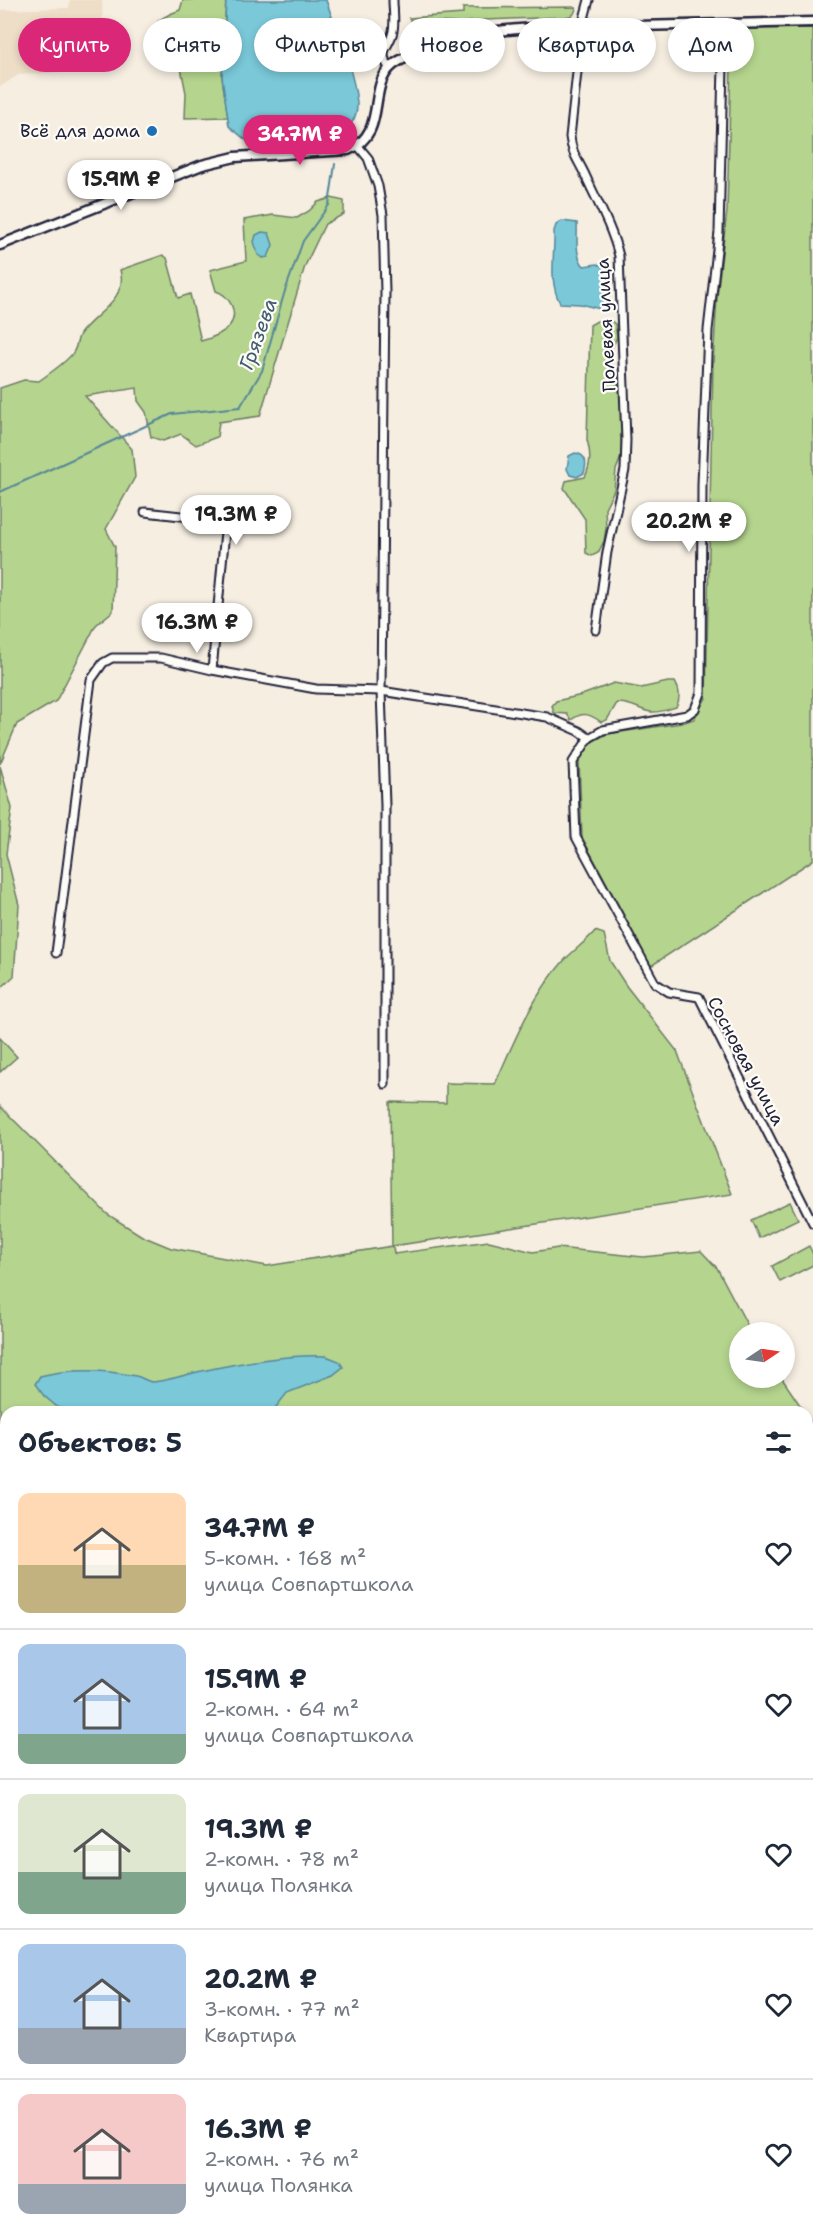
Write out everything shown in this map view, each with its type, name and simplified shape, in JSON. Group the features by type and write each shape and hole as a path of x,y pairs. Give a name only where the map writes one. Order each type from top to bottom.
{"street":[{"path":"389,68 383,59 393,32 393,0"},
{"name":"Полевая улица","path":"584,18 589,0"},
{"path":"754,23 813,22"},
{"path":"0,244 184,171 235,157 348,150 358,146 370,133 381,80 389,68 399,61 424,51 476,34 517,29"},
{"name":"Полевая улица","path":"577,72 570,137 572,152 613,234 619,256 626,440 625,470 607,552 596,630"},
{"path":"56,953 92,680 103,663 112,657 160,658 316,689 381,691 547,717 589,738 603,730 687,715 695,709 701,693 702,484 708,330 718,232 723,72"},
{"path":"358,146 368,158 378,186 383,215 385,292 381,691 385,816 385,1084"},
{"path":"145,512 226,521 212,670"},
{"name":"Сосновая улица","path":"589,738 573,762 576,837 655,983 669,992 699,997 813,1223"}],"shaded area":[{"path":"70,0 102,0 103,18 18,18 18,72 60,72 18,75 0,87 0,10 69,8"}],"green space":[{"path":"183,0 226,0 225,18 163,18 180,10"},
{"path":"576,7 573,15 565,17 505,19 409,18 463,14 463,8"},
{"path":"813,28 813,860 651,966 582,837 579,760 591,742 607,734 682,723 694,719 706,698 713,363 717,297 727,211 731,72 754,72 754,29"},
{"path":"182,72 222,72 228,117 185,118 186,93"},
{"path":"331,198 344,201 344,214 325,224 305,266 260,416 219,422 217,437 196,445 181,434 163,441 151,437 146,412 138,401 137,388 85,396 132,449 135,477 106,529 115,547 113,611 96,625 56,701 17,724 0,764 0,388 24,380 39,381 63,363 74,351 80,334 115,298 120,289 120,270 163,255 167,258 178,298 190,294 201,341 221,333 233,320 233,310 229,300 216,291 210,270 246,261 244,220 273,215 297,218 318,202"},
{"path":"610,320 615,324 617,337 609,355 609,363 617,373 622,399 621,457 616,470 614,490 605,508 604,541 598,553 592,556 586,553 585,519 564,488 566,481 585,477 589,463 587,440 590,325 597,321"},
{"path":"675,682 679,691 679,700 676,707 661,711 651,712 617,703 607,720 601,722 586,715 579,715 571,720 567,714 554,713 552,706 556,701 582,695 614,683 641,688"},
{"path":"0,766 12,808 6,854 19,905 14,976 0,989"},
{"path":"595,931 604,934 610,961 627,987 677,1051 732,1194 393,1246 394,1254 489,1241 533,1252 558,1248 643,1257 701,1251 717,1268 746,1322 729,1322 729,1388 788,1388 801,1406 0,1406 0,1106 107,1214 142,1236 171,1248 267,1266 392,1246 390,1102 446,1103 446,1083 495,1084 524,1021 541,991 566,959"},
{"path":"0,1038 17,1057 0,1072"},
{"path":"790,1202 798,1219 759,1238 751,1220"},
{"path":"809,1246 813,1254 813,1265 780,1282 772,1266"}],"water":[{"path":"226,0 326,0 332,18 254,18 254,72 351,72 357,102 356,114 351,124 333,137 247,141 229,126 222,72 242,72 242,18 225,18"},
{"path":"562,221 577,223 578,251 584,266 597,264 603,266 606,289 605,300 600,309 580,304 560,303 556,295 553,277 554,231 556,225"},
{"path":"262,232 269,233 273,245 268,257 263,258 258,255 254,242 256,235"},
{"path":"575,453 582,456 586,463 584,473 577,477 570,475 567,469 569,456"},
{"path":"296,1356 326,1356 339,1361 343,1367 333,1375 287,1393 277,1406 56,1406 35,1384 40,1376 88,1371 136,1376 153,1382 217,1368"}],"waterway":[{"name":"Грязева","path":"0,492 172,414 240,407 262,371 284,294 303,241 329,205 335,164"}],"place":[{"name":"Всё для дома","path":"152,131"}]}
